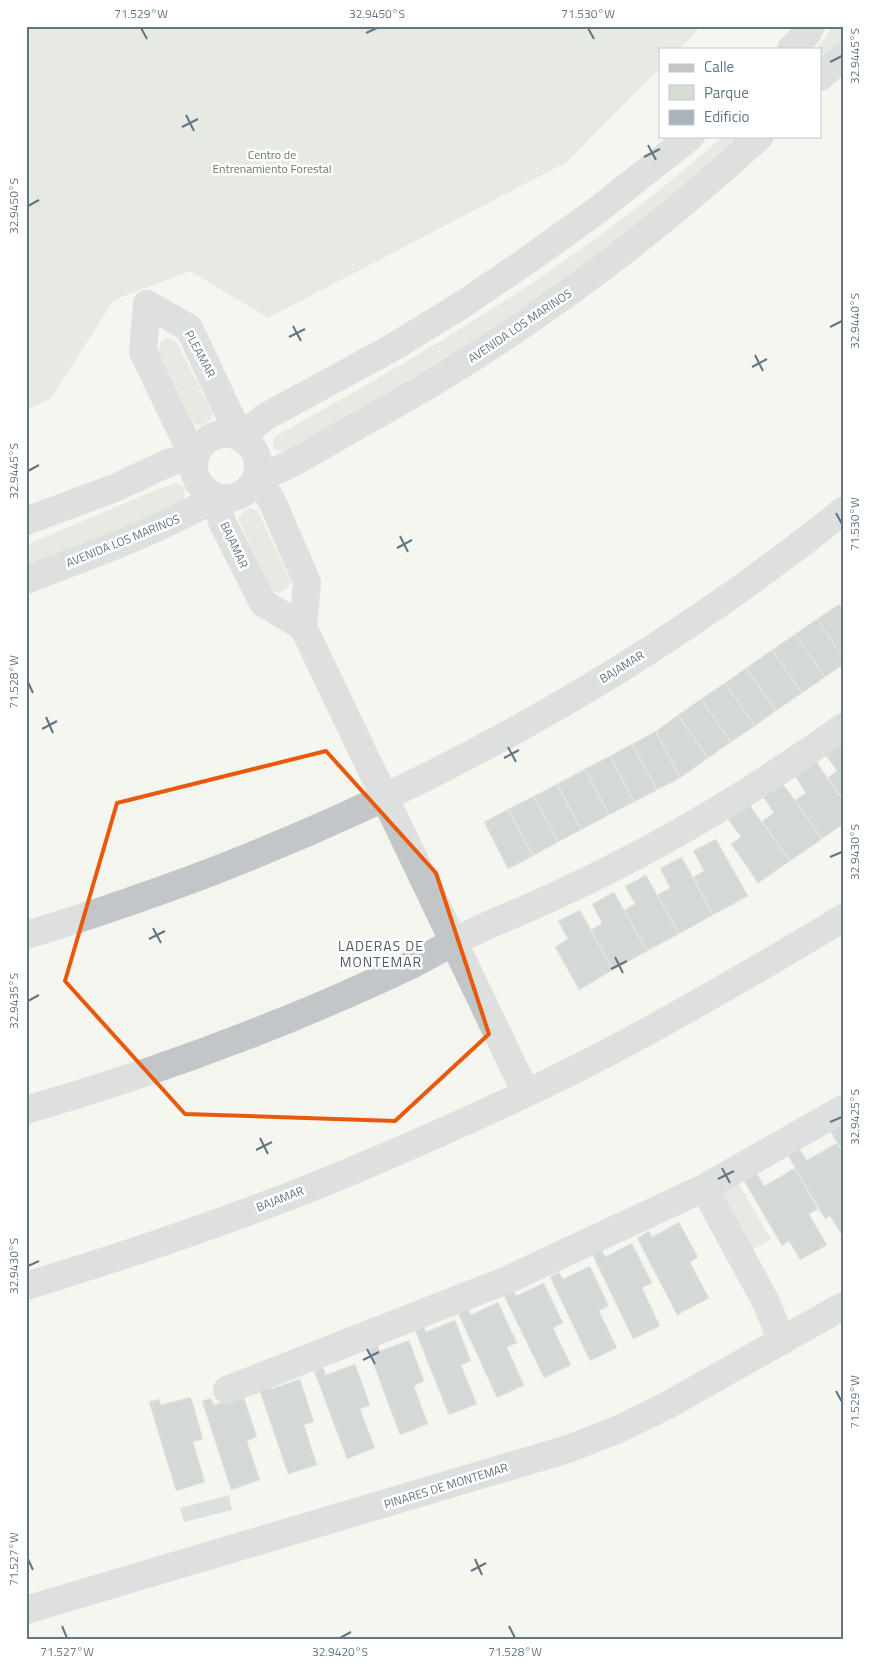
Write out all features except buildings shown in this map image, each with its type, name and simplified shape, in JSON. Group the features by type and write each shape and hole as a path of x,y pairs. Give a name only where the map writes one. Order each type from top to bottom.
{"street":[{"path":"792,48 807,34 811,26"},
{"path":"822,76 843,57"},
{"path":"240,437 265,417 390,349 460,306 595,212 688,138"},
{"name":"AVENIDA LOS MARINOS","path":"256,479 276,472 378,414 522,326 642,239 710,182 758,138"},
{"name":"PLEAMAR","path":"194,458 143,352 147,304 189,328 240,437"},
{"path":"222,434 240,437 254,450 258,460 256,479 244,493 235,497 217,497 208,494 200,487 193,468 194,458 198,449 212,437 222,434"},
{"path":"26,521 115,488 170,462 194,458"},
{"path":"256,479 270,499 306,582 303,627 526,1093"},
{"name":"AVENIDA LOS MARINOS","path":"26,580 148,533 196,510 217,497"},
{"name":"BAJAMAR","path":"217,497 222,522 263,603 303,627"},
{"name":"BAJAMAR","path":"26,935 142,898 327,824 385,797 537,718 622,668 787,556 843,511"},
{"path":"26,1110 131,1077 272,1025 410,965 454,942 561,893 633,857 766,780 843,727"},
{"name":"BAJAMAR","path":"26,1286 125,1255 239,1215 352,1171 526,1093 672,1018 764,966 843,918"},
{"path":"227,1390 507,1280 704,1188 794,1138 843,1108"},
{"path":"704,1188 766,1302 782,1341"},
{"name":"PINARES DE MONTEMAR","path":"26,1610 568,1449 618,1429 666,1406 843,1306"}],"highlighted area":[{"path":"326,751 436,873 489,1034 395,1121 185,1114 65,981 117,803"}],"green space":[{"name":"Centro de Entrenamiento Forestal","path":"26,26 701,26 680,48 659,48 659,69 567,162 268,318 190,271 114,300 50,399 26,410"},
{"path":"833,26 843,26 843,47 822,66 822,48 818,48"},
{"path":"721,138 745,138 615,245 463,351 284,452 273,448 274,437 392,370 507,299 618,222"},
{"path":"168,338 176,341 213,413 211,420 201,426 194,424 158,351 162,341"},
{"path":"177,483 185,488 184,499 162,513 26,566 26,545 153,491"},
{"path":"249,508 258,511 291,582 287,589 279,593 271,590 238,519"},
{"path":"736,1179 771,1239 747,1253 718,1190"}],"shaded area":[{"path":"229,1495 232,1510 184,1522 180,1508"}],"district":[{"name":"LADERAS DE MONTEMAR","path":"381,954"}]}
